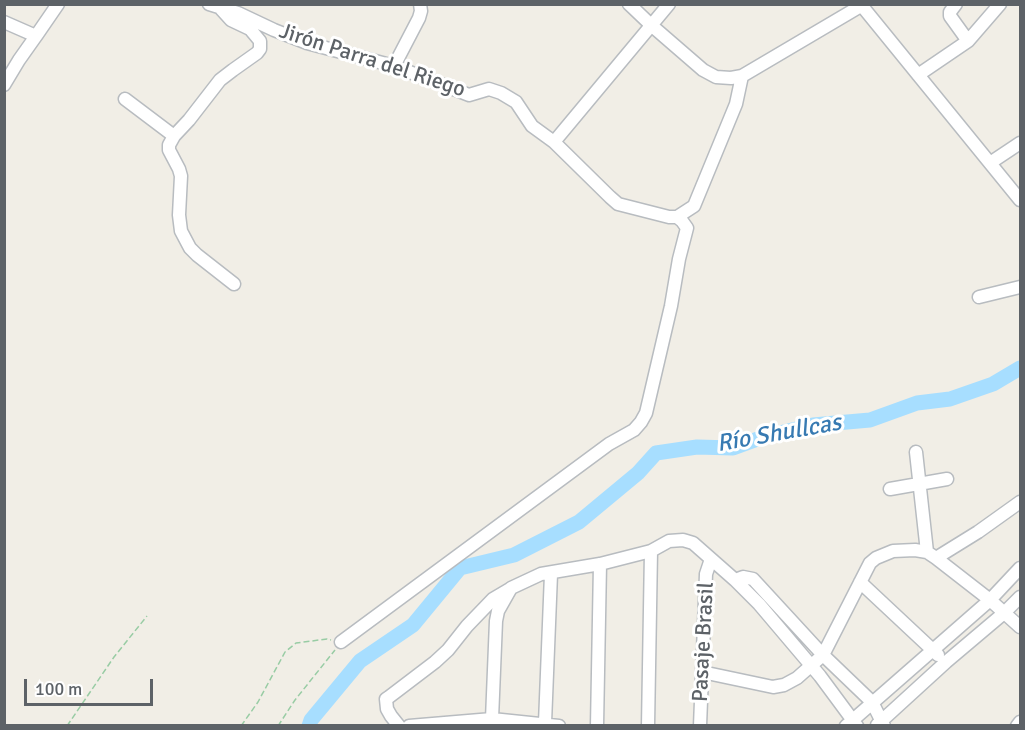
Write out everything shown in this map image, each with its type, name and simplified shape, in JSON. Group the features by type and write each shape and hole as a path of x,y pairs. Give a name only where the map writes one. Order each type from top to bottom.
{"street":[{"path":"4,85 58,4"},
{"name":"Jirón Parra del Riego","path":"209,4 221,9 240,9 274,30 307,43 394,66 469,95 489,89 512,98 532,126 554,142 618,204 677,217"},
{"path":"394,66 419,18 420,4"},
{"path":"629,4 703,70 716,77 731,78 742,76 863,5 1020,200"},
{"path":"554,142 669,4"},
{"path":"956,4 950,16 968,41"},
{"path":"918,75 968,41 1000,4"},
{"path":"221,9 231,20 250,29 260,41 260,49 220,80 174,136 169,150 181,176 179,216 181,231 190,248 234,284"},
{"path":"4,22 36,36"},
{"path":"341,642 600,451 634,430 641,422 646,414 687,228 736,104 742,76"},
{"path":"125,99 174,136"},
{"path":"990,163 1020,143"},
{"path":"687,228 677,217 694,206"},
{"path":"979,297 1020,287"},
{"path":"916,452 932,555"},
{"path":"890,489 947,479"},
{"path":"932,555 978,532 1020,502"},
{"path":"399,726 390,716 386,699 448,650 493,599 541,574 600,564 651,551 669,541 683,540 693,543 735,580 812,665 852,723 872,702 990,600 1020,568"},
{"path":"702,672 773,687 784,685 797,678 823,655 870,563 893,551 915,550 932,555 990,600 1020,627"},
{"path":"648,726 651,551"},
{"name":"Pasaje Brasil","path":"700,726 706,574 711,559"},
{"path":"597,726 600,564"},
{"path":"545,723 551,573"},
{"path":"735,580 743,577 753,579 823,655 872,702 880,724 1020,597"},
{"path":"860,582 946,662"},
{"path":"492,719 496,621 498,611 512,588"},
{"path":"409,726 492,719 559,726"},
{"path":"1017,726 1020,722"}],"path":[{"path":"67,726 114,657 147,616"},
{"path":"241,726 258,702 285,652 296,643 327,639 341,642 295,700 278,726"}],"waterway":[{"name":"Río Shullcas","path":"309,726 311,720 360,661 413,625 460,568 514,555 579,522 638,473 656,453 697,447 733,448 763,437 813,425 870,420 917,403 950,399 993,384 1020,368"}]}
